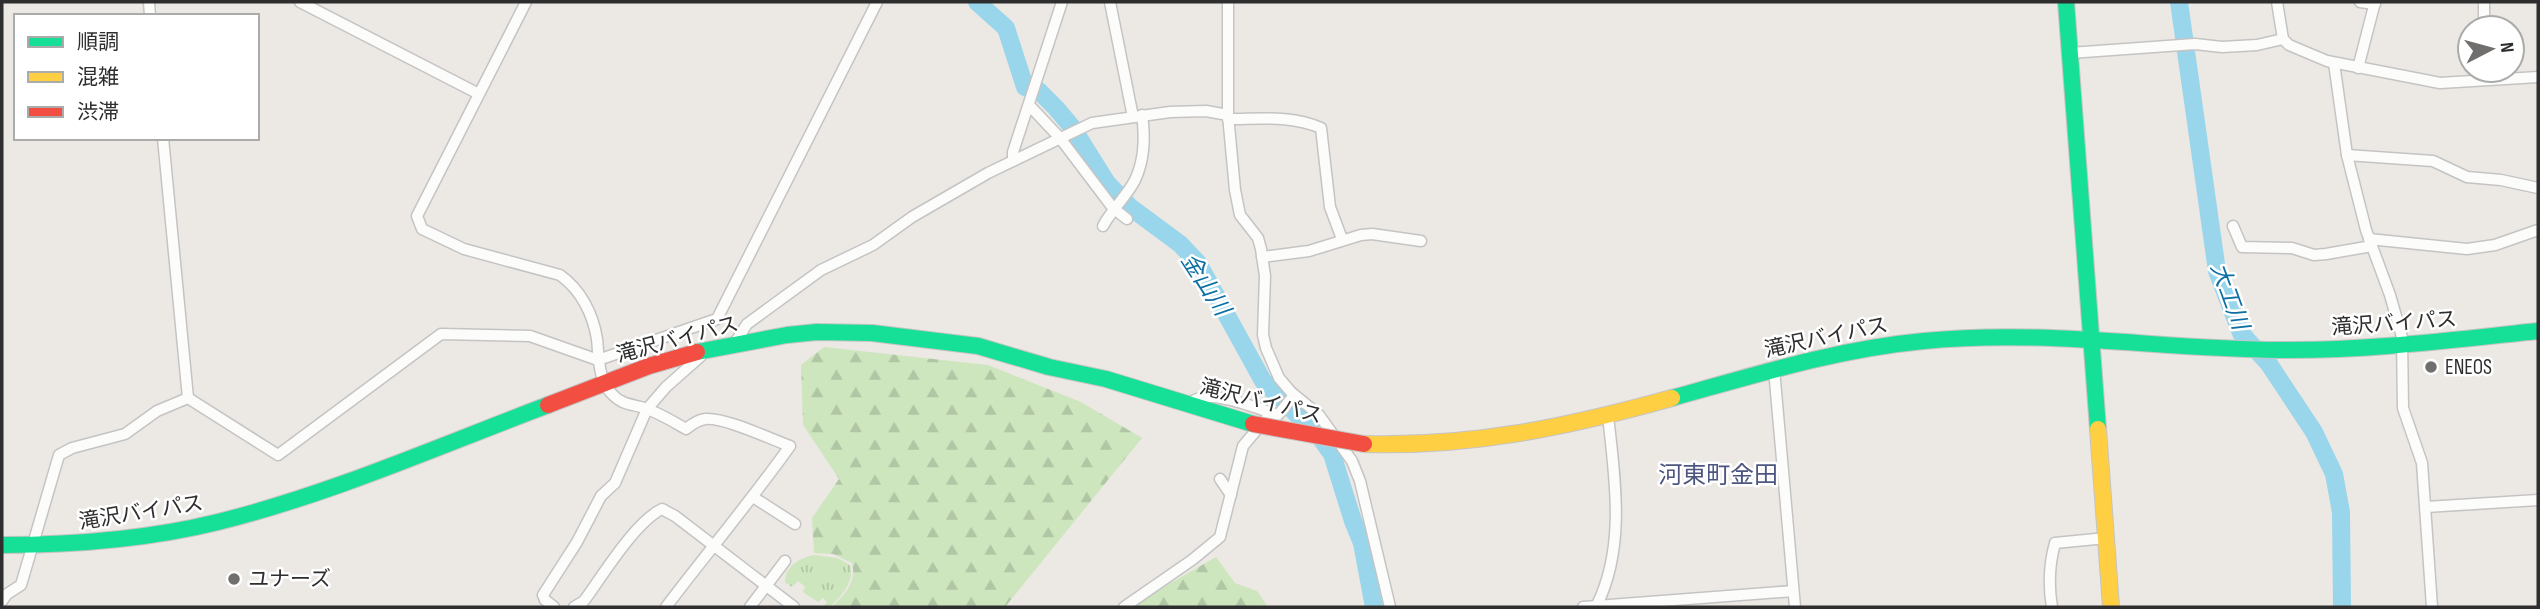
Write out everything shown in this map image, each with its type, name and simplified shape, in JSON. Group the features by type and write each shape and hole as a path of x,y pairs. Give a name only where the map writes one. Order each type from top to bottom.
{"main road":[{"path":"2066,2 2111,607"},
{"name":"滝沢バイパス","path":"2,545 59,545 133,537 218,522 265,509 433,449 604,382 734,343 817,332 872,333 978,346 1049,367 1106,379 1253,424 1364,444 1410,447 1468,444 1536,433 1845,351 1929,340 2093,340 2224,348 2361,348 2538,331"}],"street":[{"path":"300,2 479,94"},
{"path":"526,2 417,216 418,224 422,229 464,249 560,275 581,296 596,337 604,382 611,394 624,404 647,409 686,429 702,419 712,419 790,446 666,607"},
{"path":"188,398 278,455 441,334 530,336 598,360 717,319 877,2"},
{"path":"1013,160 1013,152 1062,2"},
{"path":"1103,226 1112,208 1135,179 1144,132 1110,2"},
{"path":"1228,2 1228,117 1238,209 1258,238 1262,257 1266,293 1263,335 1266,348 1279,378 1294,395 1319,415 1352,461 1360,481 1390,607"},
{"path":"2277,2 2283,39 2289,45 2334,63 2440,83 2456,80"},
{"path":"2358,68 2375,3 2360,2"},
{"path":"2070,53 2195,44 2222,47 2257,45 2283,39"},
{"path":"2334,63 2347,155 2370,243 2390,295 2402,337 2403,408 2418,447 2426,507 2432,607"},
{"path":"1028,105 1060,138 1112,208 1127,219"},
{"path":"734,343 747,324 814,275 873,245 912,217 1013,160 1092,123 1191,110 1228,117 1284,118 1308,122 1321,128 1330,206 1342,239"},
{"path":"163,140 188,398"},
{"path":"2347,155 2433,161 2467,177 2501,180 2538,188"},
{"path":"2233,226 2242,247 2292,248 2314,255 2370,243 2467,249 2495,245 2538,230"},
{"path":"1262,257 1309,251 1342,239 1373,234 1421,241"},
{"path":"554,607 545,600 544,594 577,542 601,496 615,483 647,409 666,387 709,349"},
{"path":"1774,369 1795,607"},
{"path":"1187,405 1192,400 1215,396 1278,415 1294,395"},
{"path":"2,601 7,594 21,585 59,455 72,448 125,434 157,411 188,398"},
{"path":"1124,607 1220,537 1242,446 1271,413"},
{"path":"1596,607 1612,559 1617,500 1608,416"},
{"path":"1220,479 1231,495"},
{"path":"753,497 795,524"},
{"path":"2426,507 2538,500"},
{"path":"574,607 584,601 641,526 652,514 662,509 675,516 794,607"},
{"path":"2052,607 2049,573 2055,543 2106,538"},
{"path":"750,607 785,561"},
{"path":"1583,607 1793,591"}],"green space":[{"path":"824,347 988,365 1081,402 1142,438 1005,607 832,607 849,587 853,570 852,563 833,554 814,553 812,518 839,479 803,425 801,365"},
{"path":"814,555 837,558 850,565 849,583 830,607 824,606 827,602 823,598 818,602 804,593 805,587 798,581 792,587 785,582 790,567"},
{"path":"1216,557 1235,583 1257,591 1268,607 1129,607"}],"waterway":[{"name":"金山川","path":"977,2 1006,28 1025,87 1039,91 1056,108 1072,127 1107,183 1130,207 1180,244 1198,263 1263,381 1319,436 1332,454 1362,543 1374,607"},
{"name":"大工川","path":"2179,2 2217,271 2241,333 2269,364 2314,432 2334,474 2341,512 2342,607"}],"traffic: fast":[{"path":"2066,2 2098,429"},
{"path":"1672,398 1828,356 1924,341 2058,338 2235,349 2312,350 2409,344 2538,331"},
{"path":"697,352 817,332 872,333 978,346 1049,367 1106,379 1253,424"},
{"path":"2,545 111,540 218,522 302,498 548,405"}],"traffic: slow":[{"path":"1364,444 1443,442 1520,433 1595,418 1672,398"},
{"path":"2098,429 2111,607"}],"traffic: jam":[{"path":"548,405 649,366 697,352"},
{"path":"1253,424 1364,444"}],"place":[{"name":"ENEOS","path":"2431,367"},
{"name":"ユナーズ","path":"234,579"}],"district":[{"name":"河東町金田","path":"1718,475"}]}
